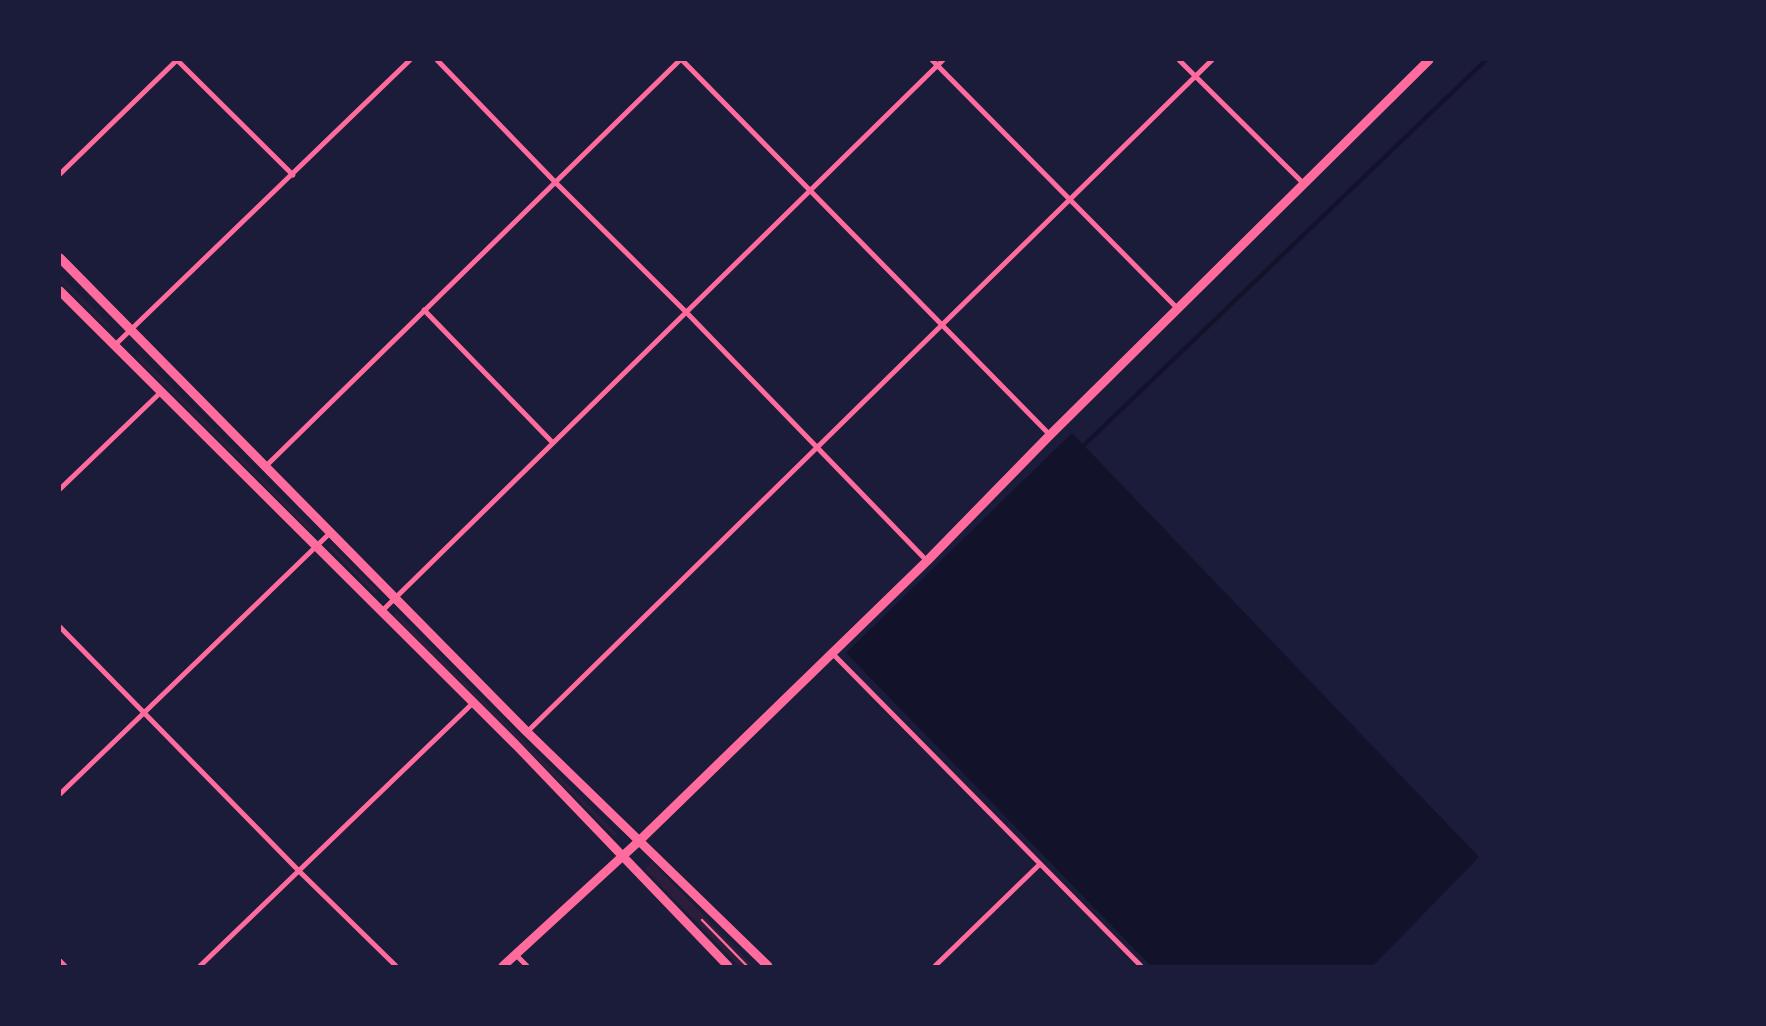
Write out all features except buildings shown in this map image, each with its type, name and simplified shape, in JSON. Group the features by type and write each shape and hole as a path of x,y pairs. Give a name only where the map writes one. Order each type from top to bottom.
{"main road":[{"path":"503,966 638,842 831,652 927,561 1177,308 1429,60"},
{"path":"60,258 527,732 638,842 700,898 768,966"},
{"path":"60,291 162,390 623,854 728,966"}],"street":[{"path":"60,174 177,60 293,175"},
{"path":"115,345 410,60"},
{"path":"436,60 686,312 927,561"},
{"path":"266,466 681,60 1050,435"},
{"path":"932,60 1177,308"},
{"path":"381,612 944,60"},
{"path":"1180,60 1304,184"},
{"path":"527,732 816,447 943,326 1212,60"},
{"path":"424,310 553,443"},
{"path":"60,489 162,390"},
{"path":"60,794 143,711 330,533"},
{"path":"60,627 299,871 396,966"},
{"path":"831,652 1141,966"},
{"path":"200,966 473,703"},
{"path":"935,966 1040,864"},
{"path":"516,954 527,966"},
{"path":"60,961 65,966"}],"shaded area":[{"path":"60,276 110,326 108,329 60,281"},
{"path":"138,354 312,528 310,531 135,356"},
{"path":"1072,433 1479,857 1373,966 1151,966 846,653"},
{"path":"331,545 378,592 375,594 328,547"},
{"path":"397,613 617,834 614,836 394,616"},
{"path":"652,862 753,966 739,966 645,869"}],"waterway":[{"path":"1081,448 1486,60"}]}
